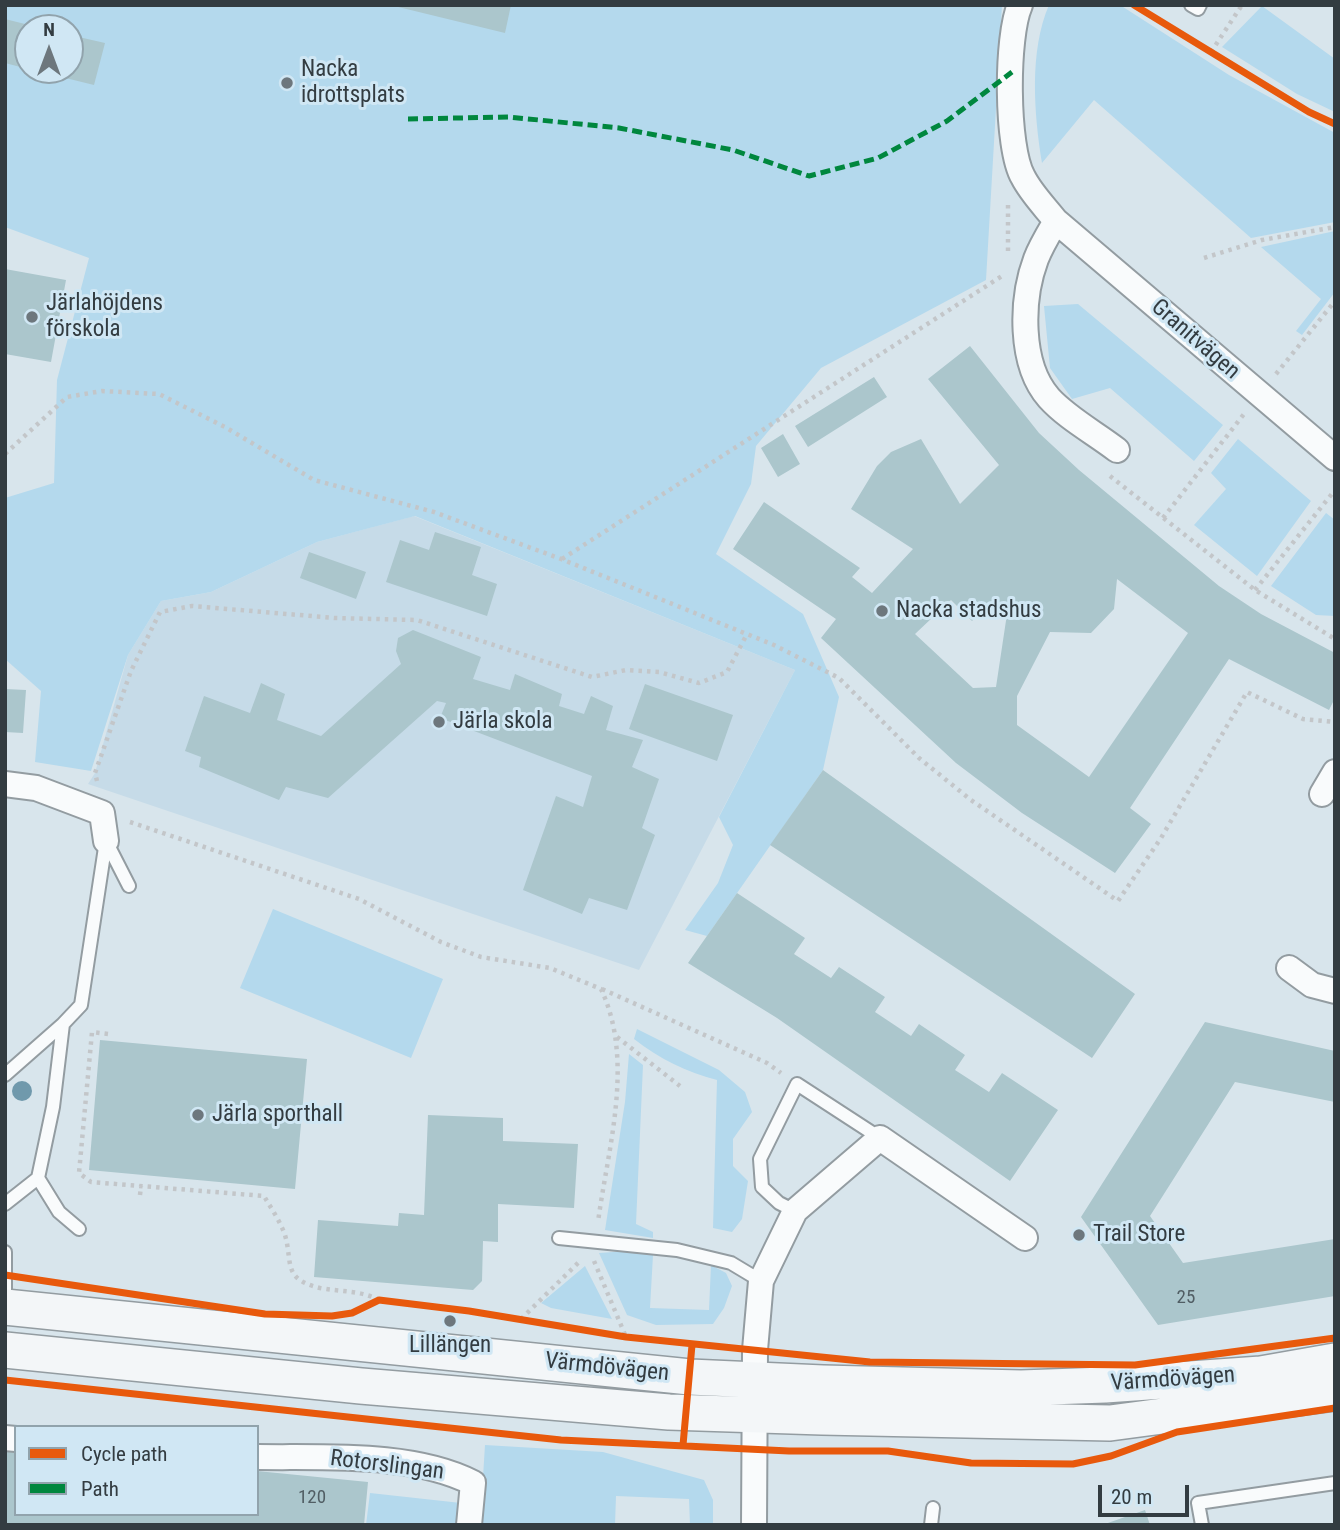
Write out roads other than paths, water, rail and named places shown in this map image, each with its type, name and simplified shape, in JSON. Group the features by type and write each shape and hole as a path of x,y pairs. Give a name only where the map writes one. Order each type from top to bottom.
{"main road":[{"name":"Värmdövägen","path":"5,1307 690,1377 756,1365 1021,1388 1261,1374 1335,1361"},
{"name":"Värmdövägen","path":"5,1350 361,1386 669,1412 757,1415 1110,1423 1335,1393"}],"street":[{"name":"Granitvägen","path":"1020,5 1014,27 1011,139 1022,177 1056,221 1335,458"},
{"path":"1056,221 1036,259 1028,291 1028,355 1035,380 1050,400 1117,450"},
{"path":"1322,794 1335,772"},
{"path":"5,784 36,788 102,813 106,841"},
{"path":"1289,968 1312,985 1335,991"},
{"path":"754,1525 756,1365 761,1281 795,1211 880,1138 1025,1238"},
{"name":"Rotorslingan","path":"259,1457 340,1458 451,1472 473,1483 468,1525"}],"lane":[{"path":"1191,5 1198,9 1200,5"},
{"path":"106,841 130,886"},
{"path":"5,1075 81,1005 106,841"},
{"path":"5,1204 38,1178 53,1108 63,1024"},
{"path":"795,1211 779,1203 762,1187 760,1159 797,1084 880,1138"},
{"path":"38,1178 59,1212 79,1229"},
{"path":"559,1238 677,1250 731,1263 761,1281"},
{"path":"5,1252 5,1296"},
{"path":"1202,1525 1198,1503 1335,1483"},
{"path":"931,1525 933,1508"}],"place":[{"name":"Nacka idrottsplats","path":"287,83"},
{"name":"Järlahöjdens förskola","path":"32,317"},
{"name":"Nacka stadshus","path":"882,611"},
{"name":"Järla skola","path":"439,722"},
{"name":"Järla sporthall","path":"198,1115"},
{"name":"Trail Store","path":"1079,1235"},
{"name":"Lillängen","path":"450,1321"}]}
